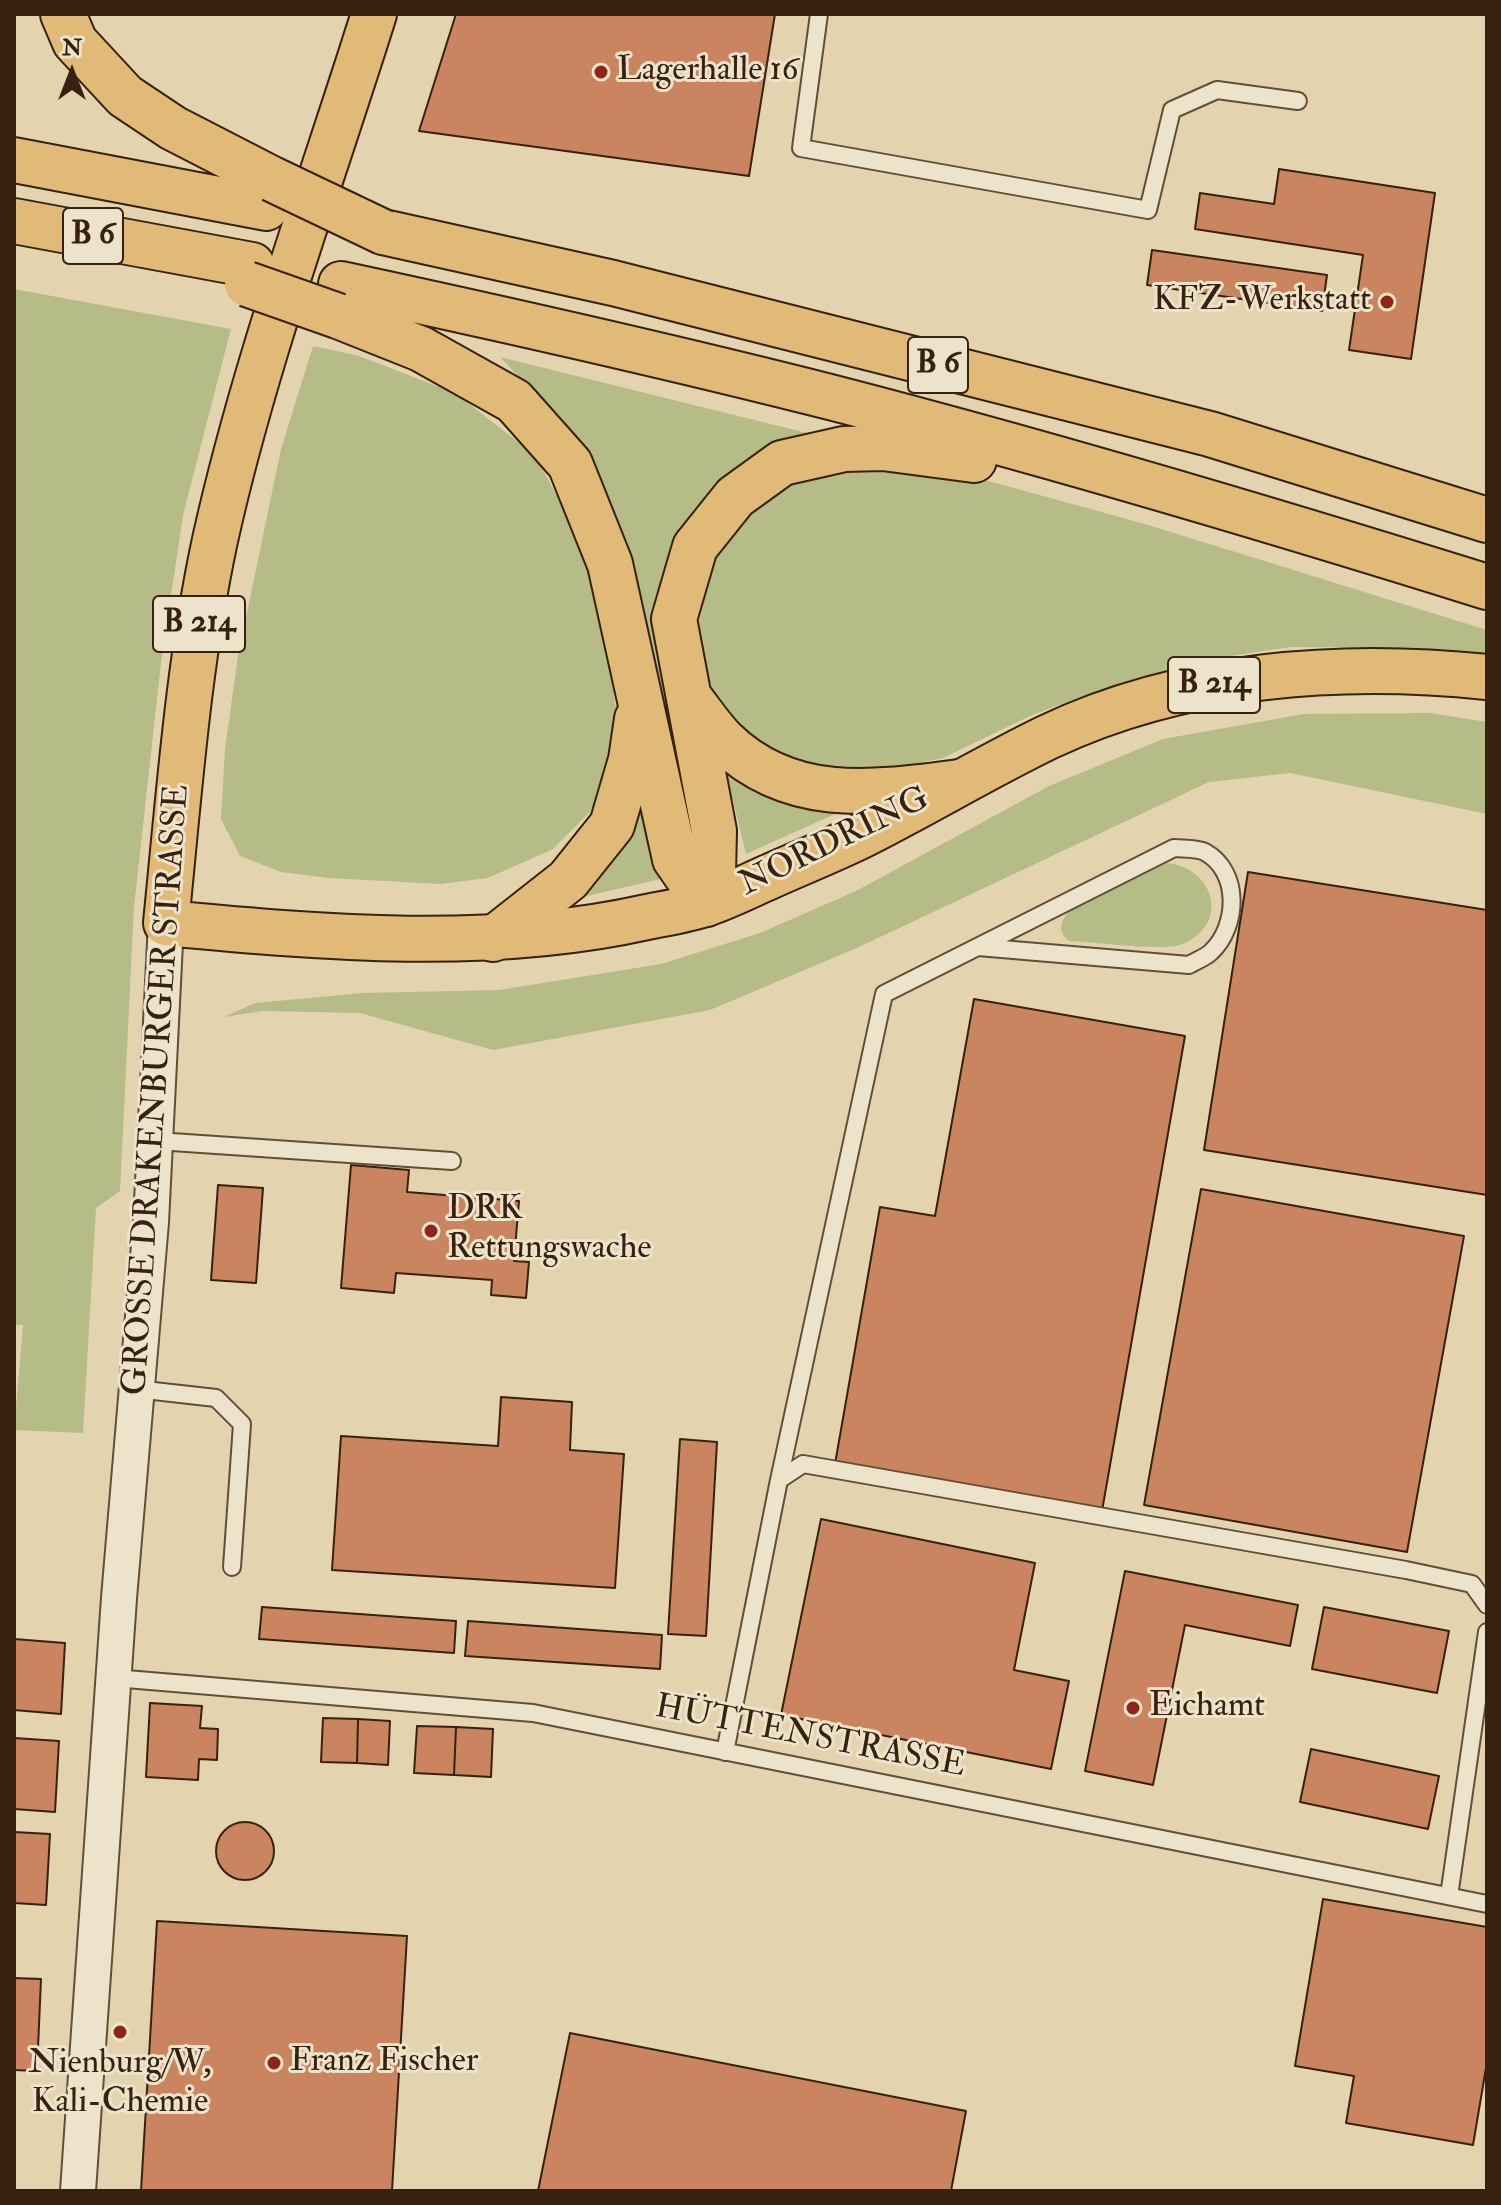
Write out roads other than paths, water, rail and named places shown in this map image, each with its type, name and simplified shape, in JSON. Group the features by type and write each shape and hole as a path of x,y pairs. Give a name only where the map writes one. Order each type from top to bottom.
{"main road":[{"path":"63,14 75,42 125,96 269,194"},
{"name":"GROSSE DRAKENBURGER STRASSE","path":"166,923 193,657 216,539 249,411 374,14"},
{"name":"B 6","path":"14,160 269,194 383,232 613,283 1210,434 1487,520"},
{"name":"B 6","path":"14,221 172,250 340,300 482,314 830,397 1142,483 1487,587"},
{"path":"340,300 514,401 570,464 610,564 675,859 706,904"},
{"name":"B 6","path":"706,904 713,874 714,831 674,619 695,547 735,497 782,463 844,449 883,448 1142,483"},
{"name":"NORDRING","path":"166,923 324,936 493,939 600,928 706,904 858,837 1050,736 1099,715 1151,699 1224,683 1297,674 1438,672 1487,677"},
{"name":"B 6","path":"687,695 724,741 771,775 823,789 879,792 959,782"},
{"path":"493,939 568,880 612,825 631,760 640,701"}],"street":[{"name":"GROSSE DRAKENBURGER STRASSE","path":"78,2191 114,1678 157,1141 166,923"}],"lane":[{"path":"819,14 801,148 1148,210 1172,110 1217,90 1298,101"},
{"path":"725,1752 779,1480 884,994 1174,848 1204,851 1224,870 1233,893 1228,925 1211,952 1189,965 978,947"},
{"path":"157,1141 452,1161"},
{"path":"136,1389 216,1398 242,1424 232,1567"},
{"path":"779,1480 803,1464 1406,1570 1472,1584 1487,1605"},
{"path":"1449,1896 1487,1632"},
{"name":"HÜTTENSTRASSE","path":"114,1678 533,1713 1487,1904"}],"place":[{"name":"Lagerhalle 16","path":"601,72"},
{"name":"KFZ-Werkstatt","path":"1387,302"},
{"name":"DRK Rettungswache","path":"431,1231"},
{"name":"Eichamt","path":"1133,1708"},
{"name":"Nienburg/W, Kali-Chemie","path":"120,2032"},
{"name":"Franz Fischer","path":"274,2063"}]}
